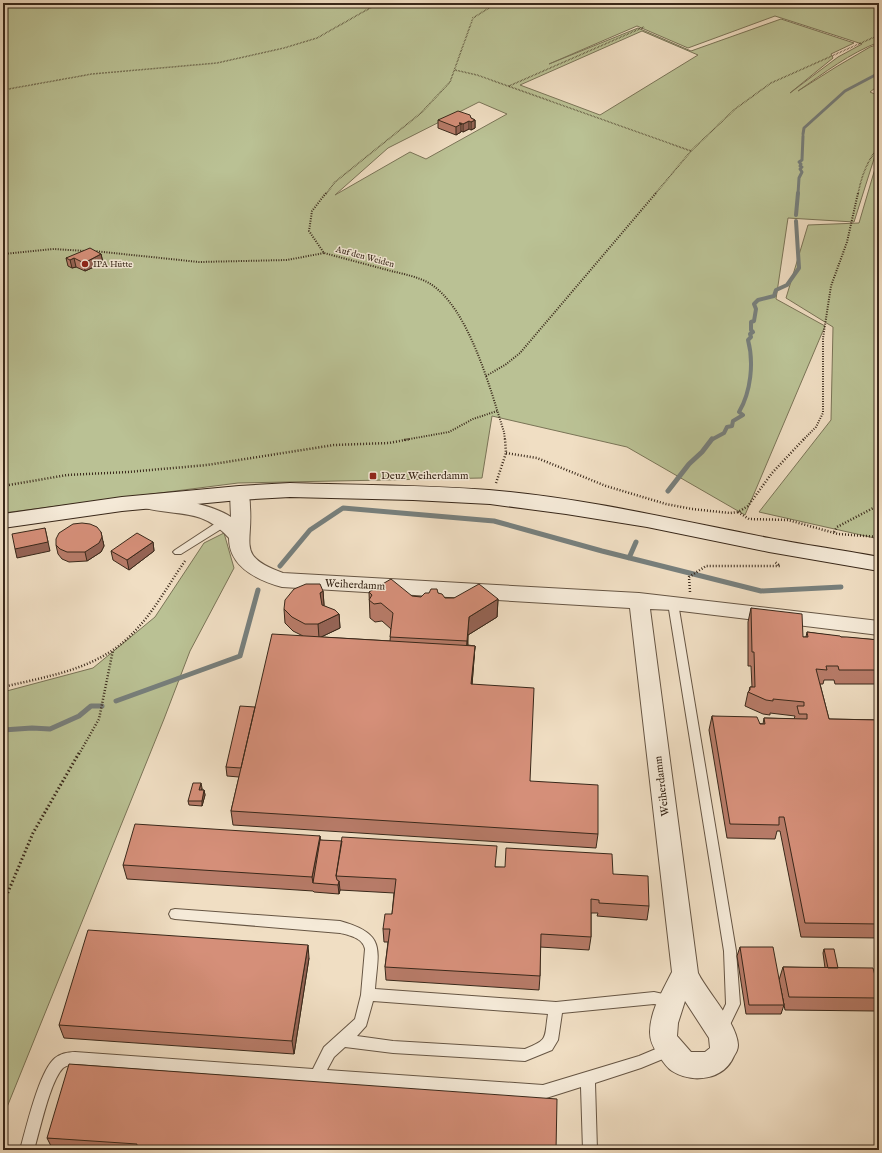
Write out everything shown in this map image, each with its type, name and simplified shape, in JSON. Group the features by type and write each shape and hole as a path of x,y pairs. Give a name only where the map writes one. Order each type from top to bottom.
{"main road":[{"path":"3,521 140,502 239,493 326,490 490,497 647,520 768,545 879,564"}],"street":[{"name":"Weiherdamm","path":"239,493 235,524 241,553 255,569 266,575 282,580 673,602 879,628"},
{"path":"140,502 186,507 205,511 235,524"},
{"name":"Weiherdamm","path":"639,600 685,973 692,989 720,1031 724,1044 723,1053 715,1062 703,1066 686,1064 676,1057 664,1040 665,1021 672,1001 685,973"}],"lane":[{"path":"178,552 189,544 235,524"},
{"path":"673,602 730,951 733,1004 720,1031"},
{"path":"175,914 340,927 356,931 365,938 371,946 368,995 361,1022 329,1052 321,1066 318,1076"},
{"path":"368,995 556,1008 654,998 672,1001"},
{"path":"341,1040 393,1047 525,1055 547,1046 551,1040 556,1008"},
{"path":"27,1150 49,1079 57,1066 65,1059 76,1058 543,1092 641,1062 670,1049"},
{"path":"588,1078 590,1150"}],"path":[{"path":"3,90 92,74 217,63 284,48 317,38 379,3"},
{"name":"Auf den Weiden","path":"490,497 506,453 504,432 486,376 464,323 445,296 429,284 414,277 324,253 309,231 312,211 335,182 421,113 450,82 473,18 492,6 503,3"},
{"path":"509,86 644,27"},
{"path":"486,376 505,365 520,353 641,212 691,151 735,109 771,83 879,35"},
{"path":"455,70 509,86 691,151"},
{"path":"506,453 537,458 606,486 666,504 713,512 738,512 748,506 772,473 809,436 816,427 823,413 823,338 831,286 847,242 862,174 870,158 879,146"},
{"path":"3,254 46,249 75,249 182,261 216,262 308,258 324,253"},
{"path":"3,486 67,475 128,472 207,465 334,445 397,442 449,432 473,419 497,410"},
{"path":"834,532 837,527 879,505"},
{"path":"738,512 749,519 788,520 834,532 879,536"},
{"path":"3,687 66,671 95,661 113,650 129,637 160,598 189,555 191,548 189,544"},
{"path":"689,577 706,566 780,566 767,554 768,545"},
{"path":"3,904 33,833 99,719 113,650"}],"green space":[{"path":"3,3 879,3 879,42 827,70 798,91 870,47 879,44 879,85 870,92 879,96 879,143 854,222 788,218 776,299 825,326 745,515 627,447 492,416 482,478 238,483 3,513","holes":["775,16 862,44 838,57 790,93 833,58 831,54 854,43 781,19 691,51 638,28 549,64 637,26 688,48","642,31 698,55 600,115 520,85","479,102 507,114 426,159 410,152 335,195 388,148"]},
{"path":"879,155 879,539 759,512 831,420 833,327 786,298 808,225 859,223"},
{"path":"224,533 234,568 190,651 3,1117 3,692 93,668 155,617 204,543"}],"building":[{"path":"458,111 470,115 471,118 475,120 463,124 459,123 461,124 456,127 438,120"},
{"path":"90,248 101,254 84,263 74,258 70,260 66,258"},
{"path":"82,523 97,527 101,532 102,537 99,543 85,552 67,552 60,549 56,545 56,539 59,533 73,524"},
{"path":"45,528 48,542 15,549 12,534"},
{"path":"137,533 153,542 127,560 111,551"},
{"path":"391,579 412,596 421,597 425,593 429,593 431,589 437,589 438,593 442,594 445,598 454,598 479,584 498,599 469,617 467,641 390,637 393,613 381,603 374,604 369,600 372,595 369,592"},
{"path":"306,584 320,584 323,591 320,593 322,605 335,610 339,614 318,624 305,624 292,617 284,609 285,600 294,589"},
{"path":"751,608 802,614 803,637 808,637 807,632 841,637 879,640 879,670 839,670 838,666 826,666 827,670 816,669 829,719 879,720 879,924 805,923 784,817 779,817 779,825 730,824 712,716 757,717 760,724 765,724 764,718 807,719 807,714 799,714 797,706 804,706 804,702 773,699 773,701 766,700 748,692 750,687 755,687 754,652 752,652"},
{"path":"272,634 475,646 471,684 534,688 530,781 598,785 598,834 231,811"},
{"path":"240,706 255,707 241,768 226,767"},
{"path":"193,783 201,783 199,790 204,790 202,801 188,801"},
{"path":"135,824 320,836 312,877 123,865"},
{"path":"342,837 497,846 495,867 505,867 506,848 612,854 613,874 648,876 649,906 599,903 599,900 591,899 591,937 541,934 540,976 385,967 390,929 383,929 385,914 392,914 396,879 336,876"},
{"path":"320,840 342,841 336,876 337,880 339,881 338,885 313,883"},
{"path":"88,930 308,945 292,1041 59,1025"},
{"path":"740,947 773,947 784,1005 749,1005"},
{"path":"824,949 834,949 838,968 828,968"},
{"path":"783,967 873,968 879,991 879,998 789,997"},
{"path":"69,1064 557,1099 556,1150 136,1150 137,1144 47,1138"}],"waterway":[{"path":"803,134 804,128 845,91 879,73"},
{"path":"798,194 799,178 802,172 800,169 802,167 800,166 801,164 799,162 802,160 803,136"},
{"path":"796,215 798,193"},
{"path":"711,440 724,433 727,427 732,426 733,421 743,415 739,412 749,386 751,358 748,340 751,337 750,334 753,332 751,330 751,322 754,321 756,309 754,304 758,300 774,296 776,290 787,285 799,268 796,221"},
{"path":"668,491 689,464 702,452 711,440"},
{"path":"280,566 310,530 343,508 494,521 629,558"},
{"path":"629,558 636,542"},
{"path":"629,558 761,591 841,587"},
{"path":"116,701 240,656 258,590"},
{"path":"3,730 32,728 50,729 79,716 91,706 102,706"}],"place":[{"name":"IPA Hütte","path":"85,264"},
{"name":"Deuz Weiherdamm","path":"373,476"}]}
